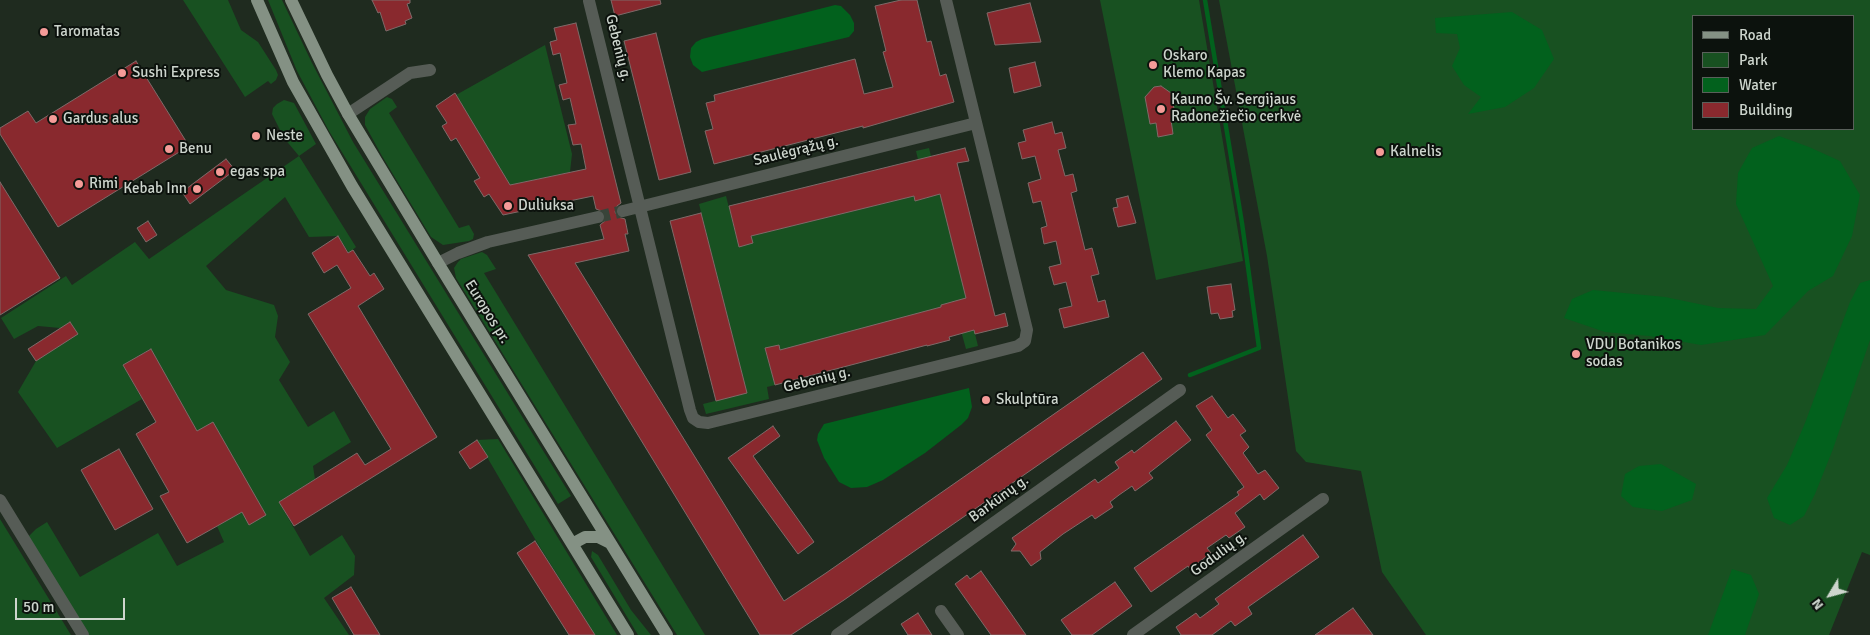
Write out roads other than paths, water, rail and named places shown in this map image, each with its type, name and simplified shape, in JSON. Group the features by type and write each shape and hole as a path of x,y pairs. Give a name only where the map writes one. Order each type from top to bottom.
{"main road":[{"path":"256,0 293,82 352,186 628,635"},
{"name":"Europos pr.","path":"291,0 348,114 667,635"},
{"path":"572,544 585,537 598,537 610,542"}],"street":[{"name":"Gebenių g.","path":"589,1 690,410 693,418 700,422 708,423 962,361 1018,346 1025,341 1027,330 946,0"},
{"path":"348,114 410,73 430,70"},
{"name":"Saulėgrąžų g.","path":"623,211 976,123"},
{"path":"438,263 488,242 598,217"},
{"name":"Barkūnų g.","path":"837,635 1180,390"},
{"name":"Godulių g.","path":"1133,635 1323,499"},
{"path":"0,500 83,635"},
{"path":"941,611 958,635"}],"water":[{"path":"835,5 841,6 850,15 854,23 854,31 849,37 702,72 693,65 690,57 691,48 702,39"},
{"path":"1512,12 1542,30 1554,59 1534,88 1505,107 1468,114 1481,97 1464,85 1452,66 1460,48 1457,34 1436,33 1435,18"},
{"path":"1779,136 1840,161 1860,195 1852,236 1833,276 1808,291 1765,335 1701,345 1649,336 1605,332 1564,318 1572,299 1593,290 1665,297 1718,308 1756,309 1773,286 1736,204 1738,173 1752,148"},
{"path":"1870,280 1870,340 1833,449 1815,494 1804,516 1790,525 1774,518 1767,498 1787,465 1805,423 1850,302 1860,283"},
{"path":"969,388 972,407 968,418 925,453 883,480 867,487 851,488 839,482 824,458 817,440 824,424"},
{"path":"1661,464 1696,484 1692,500 1662,511 1633,507 1621,496 1625,474 1639,466"},
{"path":"1732,569 1751,575 1759,594 1745,635 1708,635"}],"waterway":[{"path":"1190,375 1259,348 1242,223 1205,0"}],"tunnel":[{"path":"598,217 623,211"}],"place":[{"name":"Taromatas","path":"44,32"},
{"name":"Oskaro Klemo Kapas","path":"1153,65"},
{"name":"Sushi Express","path":"122,73"},
{"name":"Kauno Šv. Sergijaus Radonežiečio cerkvė","path":"1161,109"},
{"name":"Gardus alus","path":"53,119"},
{"name":"Neste","path":"256,136"},
{"name":"Benu","path":"169,149"},
{"name":"Kalnelis","path":"1380,152"},
{"name":"egas spa","path":"220,172"},
{"name":"Rimi","path":"79,184"},
{"name":"Kebab Inn","path":"197,189"},
{"name":"Duliuksa","path":"508,206"},
{"name":"VDU Botanikos sodas","path":"1576,354"},
{"name":"Skulptūra","path":"986,400"}]}
